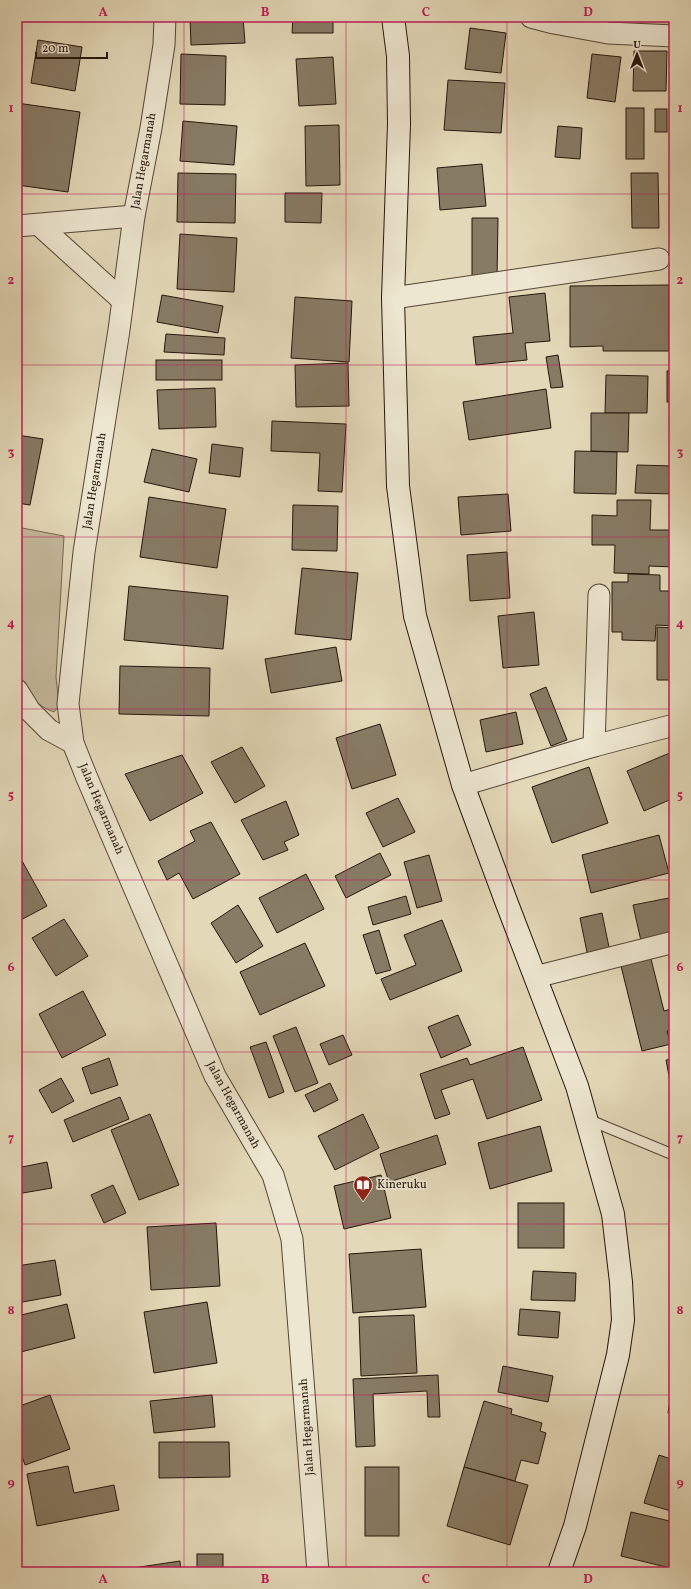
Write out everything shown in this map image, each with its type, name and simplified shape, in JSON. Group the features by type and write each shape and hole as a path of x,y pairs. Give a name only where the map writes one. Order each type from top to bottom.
{"street":[{"name":"Jalan Hegarmanah","path":"165,17 164,45 151,128 134,216 84,552 68,704 73,743 215,1076 273,1175 292,1239 318,1572"},
{"path":"393,17 398,56 399,124 393,298 398,486 415,616 463,785 577,1086 613,1214 621,1282 622,1320 618,1355 575,1526 559,1572"},
{"path":"531,17 608,33 674,36"},
{"path":"17,226 134,216"},
{"path":"39,225 122,300"},
{"path":"393,298 659,259"},
{"path":"594,746 599,595"},
{"path":"17,690 30,711 49,730 73,743"},
{"path":"463,785 594,746 674,725"},
{"path":"535,977 674,942"}],"lane":[{"path":"587,1119 674,1155"}],"shaded area":[{"path":"555,17 674,17 674,30"},
{"path":"17,527 64,536 56,677 59,706 54,712 42,706 32,698 17,676"}],"building":[{"path":"17,17 32,17 30,22"},
{"path":"190,17 243,17 245,43 191,45"},
{"path":"293,17 333,17 333,33 292,33"},
{"path":"470,28 506,33 501,73 465,69"},
{"path":"38,40 82,47 75,91 31,83"},
{"path":"634,51 667,51 666,91 633,91"},
{"path":"181,54 226,56 225,105 180,104"},
{"path":"592,54 621,57 615,102 587,98"},
{"path":"333,57 336,104 299,106 296,59"},
{"path":"673,58 674,99 671,99"},
{"path":"448,80 505,83 501,133 444,130"},
{"path":"17,103 80,112 68,192 17,185"},
{"path":"626,108 644,108 644,159 626,159"},
{"path":"655,109 667,109 667,132 655,132"},
{"path":"183,121 237,126 234,165 180,161"},
{"path":"339,125 340,185 306,186 305,126"},
{"path":"558,126 582,128 580,159 555,157"},
{"path":"482,164 486,206 440,210 437,168"},
{"path":"178,173 236,174 235,223 177,222"},
{"path":"631,173 658,173 659,228 632,228"},
{"path":"285,193 322,193 321,223 285,222"},
{"path":"472,218 498,218 497,279 472,279"},
{"path":"180,234 237,238 234,292 177,289"},
{"path":"669,285 669,351 603,351 603,346 570,347 570,286"},
{"path":"545,293 550,341 525,343 527,360 476,365 473,337 513,333 509,297"},
{"path":"162,295 223,306 218,333 157,322"},
{"path":"295,297 352,301 349,362 291,358"},
{"path":"17,307 21,309 17,322"},
{"path":"166,334 225,338 224,355 164,352"},
{"path":"558,355 563,387 551,388 546,357"},
{"path":"156,360 222,360 222,380 156,380"},
{"path":"348,363 349,406 296,407 295,365"},
{"path":"667,371 674,371 674,402 667,402"},
{"path":"606,375 648,376 647,413 605,413"},
{"path":"215,388 216,427 159,429 157,390"},
{"path":"546,389 551,428 469,440 463,402"},
{"path":"591,413 629,413 628,452 591,451"},
{"path":"272,421 346,424 342,492 318,491 320,453 271,451"},
{"path":"17,435 43,439 30,505 17,503"},
{"path":"212,444 243,448 240,477 209,473"},
{"path":"152,449 197,459 189,492 144,482"},
{"path":"575,451 617,452 616,494 574,493"},
{"path":"637,465 674,466 674,494 635,493"},
{"path":"508,494 511,531 461,535 458,497"},
{"path":"149,497 226,509 217,568 140,557"},
{"path":"617,500 651,500 650,530 674,530 674,567 649,566 649,574 614,573 615,545 592,545 592,515 617,516"},
{"path":"293,505 338,506 337,551 292,550"},
{"path":"507,552 510,598 470,601 467,555"},
{"path":"302,568 358,573 351,640 295,634"},
{"path":"628,574 660,575 660,591 674,591 674,626 656,625 655,641 622,640 622,632 612,632 612,582 628,582"},
{"path":"129,586 228,596 223,649 124,640"},
{"path":"534,612 539,665 503,668 498,616"},
{"path":"657,627 674,628 674,680 657,680"},
{"path":"336,647 342,681 271,693 265,659"},
{"path":"120,666 210,668 209,716 119,714"},
{"path":"546,687 567,740 551,746 530,694"},
{"path":"516,712 523,744 486,752 480,720"},
{"path":"380,724 396,775 352,789 336,738"},
{"path":"242,747 265,786 235,803 211,762"},
{"path":"672,752 674,756 674,798 644,811 627,771"},
{"path":"182,755 203,793 150,821 125,774"},
{"path":"589,767 608,823 552,843 532,787"},
{"path":"398,798 415,832 383,847 366,813"},
{"path":"286,801 299,835 284,842 288,850 263,860 241,820"},
{"path":"211,822 240,874 193,899 179,873 167,880 158,861 195,841 190,831"},
{"path":"659,835 669,873 591,893 582,855"},
{"path":"380,853 391,875 346,898 335,876"},
{"path":"429,855 442,901 417,908 404,862"},
{"path":"21,859 47,906 17,922 17,860"},
{"path":"306,874 324,909 277,933 259,898"},
{"path":"406,896 411,914 373,925 368,907"},
{"path":"674,897 674,935 641,941 633,905"},
{"path":"238,905 263,946 236,963 211,923"},
{"path":"602,913 610,952 588,957 580,918"},
{"path":"64,919 88,956 56,976 32,938"},
{"path":"442,920 462,971 390,1000 381,979 416,965 404,935"},
{"path":"379,930 391,970 376,974 363,935"},
{"path":"305,943 325,986 260,1015 240,972"},
{"path":"651,959 664,1011 674,1008 674,1030 667,1031 671,1044 642,1051 621,966"},
{"path":"83,991 106,1035 62,1058 39,1014"},
{"path":"458,1015 471,1045 441,1058 428,1027"},
{"path":"296,1027 318,1083 295,1092 273,1036"},
{"path":"343,1035 352,1055 329,1065 320,1044"},
{"path":"266,1042 284,1092 269,1098 250,1047"},
{"path":"523,1047 542,1100 487,1119 473,1079 441,1090 450,1114 435,1119 420,1074 467,1058 470,1065"},
{"path":"109,1058 118,1085 91,1094 82,1068"},
{"path":"674,1059 674,1086 671,1087 666,1060"},
{"path":"61,1078 74,1101 52,1113 39,1090"},
{"path":"330,1083 338,1100 314,1112 305,1095"},
{"path":"120,1097 129,1119 73,1142 64,1120"},
{"path":"150,1114 179,1185 139,1200 111,1130"},
{"path":"363,1114 379,1148 335,1170 318,1136"},
{"path":"540,1126 552,1171 490,1189 478,1143"},
{"path":"437,1135 446,1164 389,1182 380,1154"},
{"path":"47,1162 52,1188 17,1194 17,1168"},
{"name":"Kineruku","path":"381,1175 391,1218 344,1229 334,1186"},
{"path":"113,1185 126,1213 104,1223 91,1195"},
{"path":"518,1203 564,1203 564,1248 518,1248"},
{"path":"216,1223 220,1286 151,1290 147,1227"},
{"path":"421,1249 426,1307 353,1313 349,1254"},
{"path":"55,1260 61,1295 17,1303 17,1266"},
{"path":"533,1271 576,1273 575,1301 531,1300"},
{"path":"207,1302 217,1363 154,1373 144,1312"},
{"path":"67,1304 75,1338 17,1353 17,1316"},
{"path":"520,1309 560,1312 558,1338 518,1335"},
{"path":"414,1315 417,1373 361,1376 359,1317"},
{"path":"503,1366 553,1376 548,1402 498,1392"},
{"path":"438,1375 440,1417 428,1417 427,1391 373,1394 375,1446 356,1447 353,1379"},
{"path":"674,1381 674,1414 668,1413"},
{"path":"50,1395 70,1449 25,1465 17,1443 17,1407"},
{"path":"212,1395 215,1427 154,1433 150,1401"},
{"path":"484,1401 512,1409 511,1414 542,1423 540,1431 546,1433 538,1464 521,1460 515,1481 464,1467"},
{"path":"159,1442 229,1442 230,1477 159,1478"},
{"path":"659,1455 674,1460 674,1512 644,1503"},
{"path":"68,1466 74,1493 114,1485 119,1510 37,1526 27,1474"},
{"path":"365,1467 399,1467 399,1536 365,1536"},
{"path":"464,1467 528,1485 510,1545 447,1526"},
{"path":"631,1512 674,1522 674,1569 621,1556"},
{"path":"197,1554 223,1554 223,1572 197,1572"},
{"path":"180,1561 181,1572 133,1572 133,1568"}],"place":[{"name":"Kineruku","path":"363,1202"}]}
